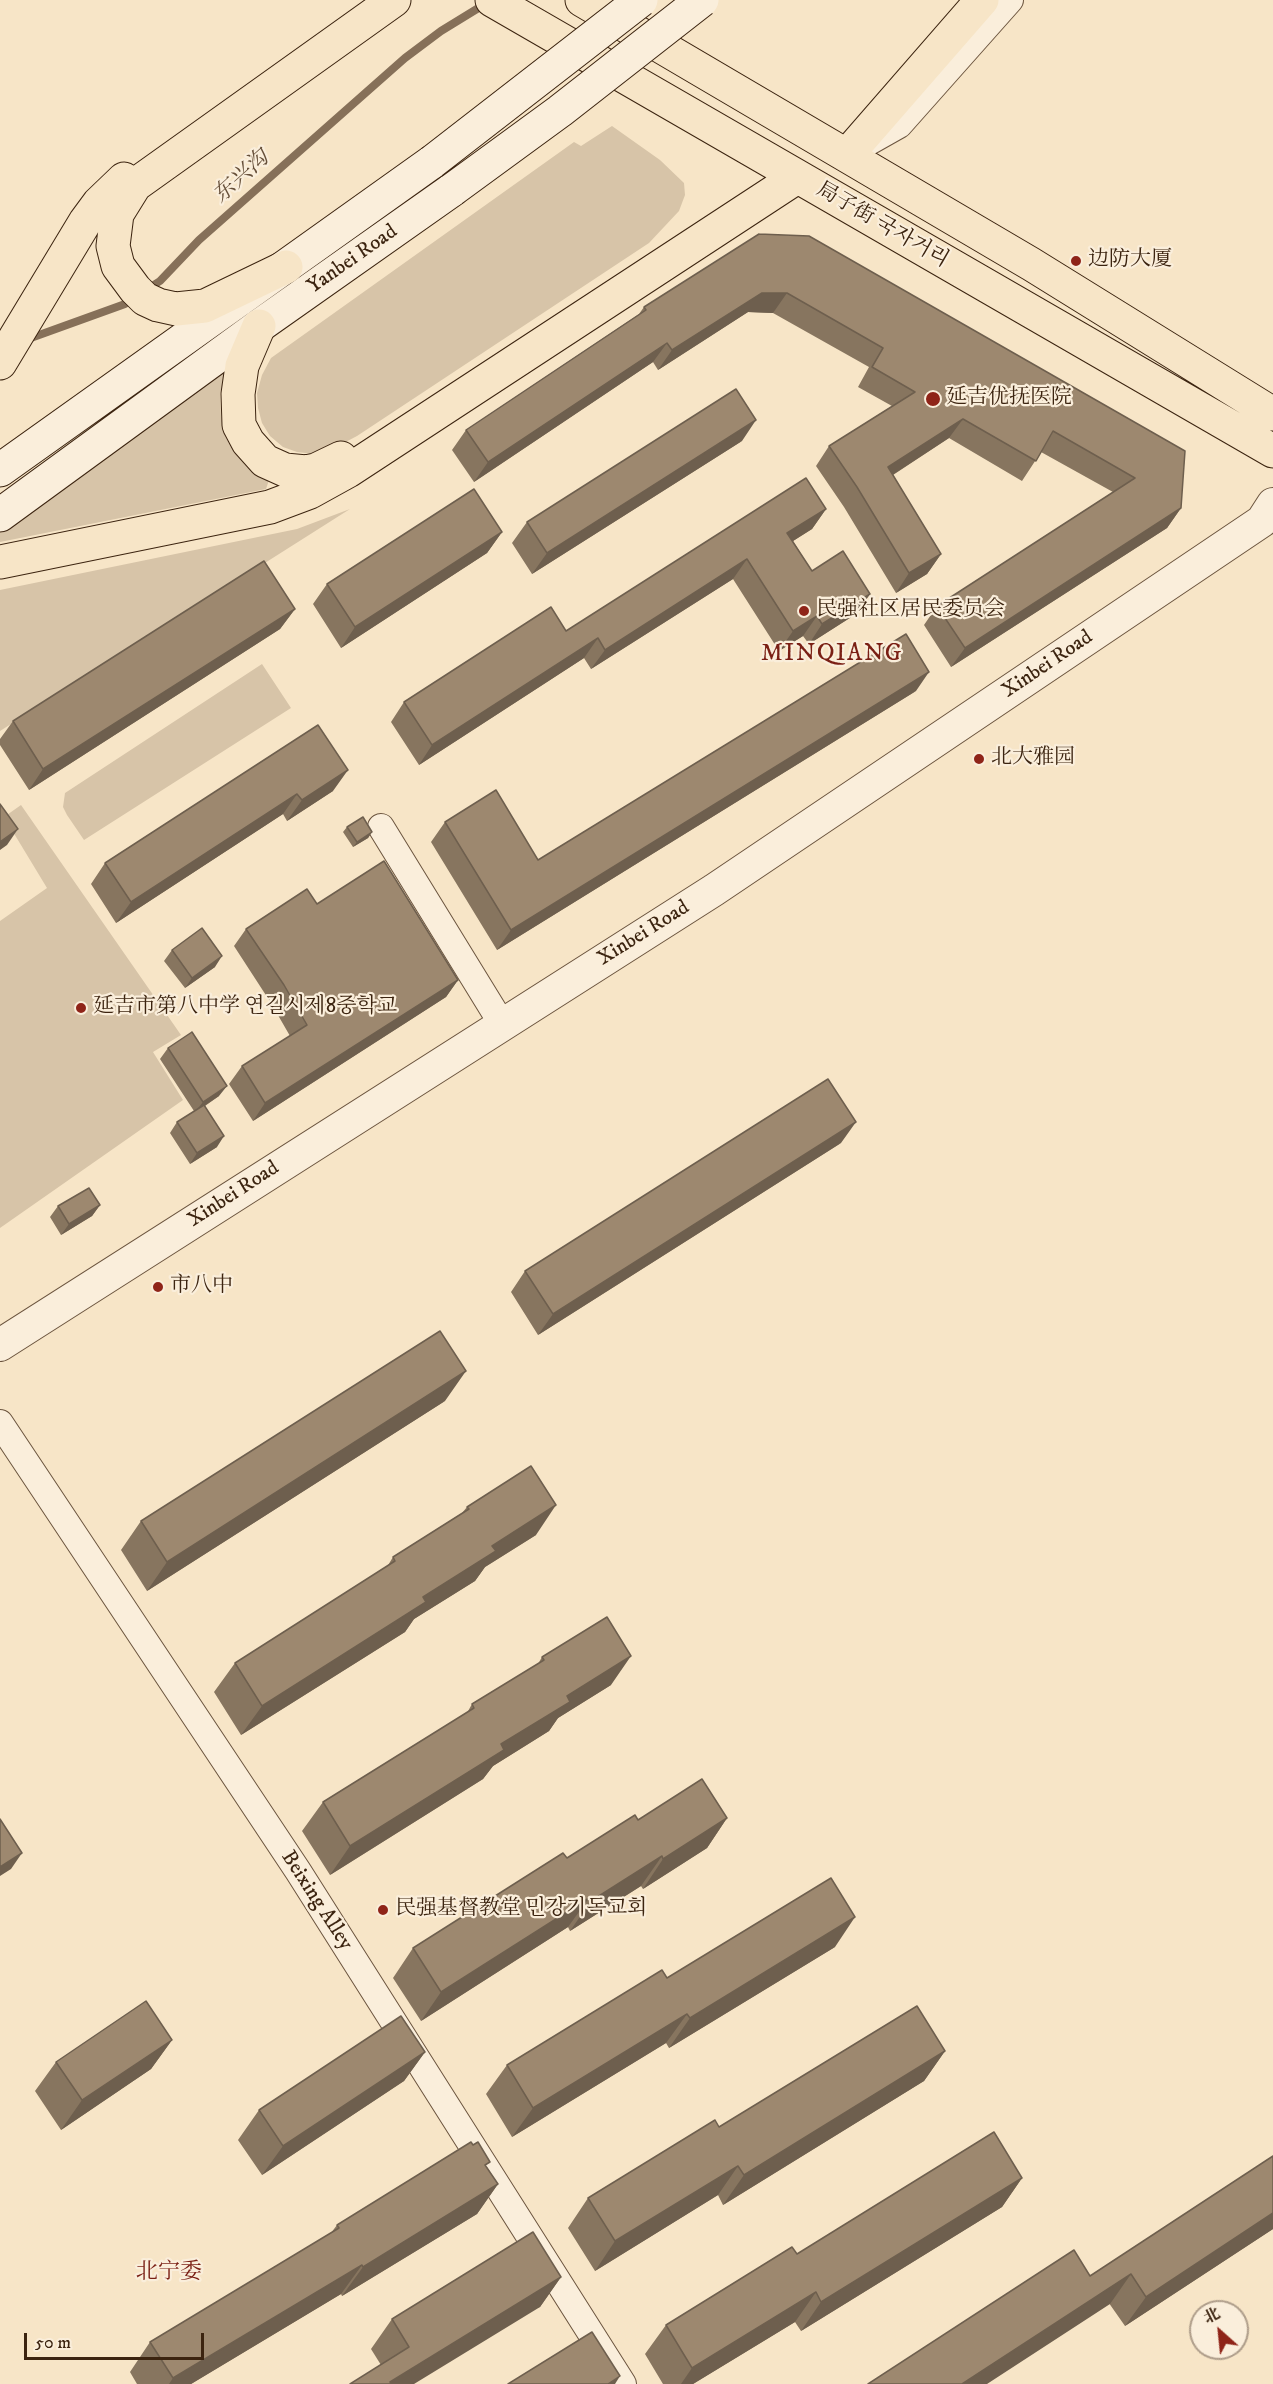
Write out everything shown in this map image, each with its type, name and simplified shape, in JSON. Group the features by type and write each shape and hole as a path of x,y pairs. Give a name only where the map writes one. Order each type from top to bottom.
{"main road":[{"path":"0,363 85,222 114,187 378,0"},
{"path":"286,267 219,301 176,309 152,302 135,289 118,266 113,246 117,214 135,185 394,0"},
{"name":"局子街 국자거리","path":"582,0 1031,264 1273,414"},
{"name":"Yanbei Road","path":"0,470 432,162 641,0"},
{"name":"Yanbei Road","path":"0,515 560,111 702,0"},
{"path":"842,152 965,0"},
{"path":"842,152 982,0"},
{"name":"局子街 국자거리","path":"502,6 1273,451"},
{"path":"259,326 242,366 238,394 238,414 242,432 256,452 270,465 285,470 306,472 327,465 358,449 793,174"},
{"path":"0,562 270,507 310,492 348,471 793,174"}],"street":[{"path":"842,152 899,125 1010,0"},
{"name":"Xinbei Road","path":"0,1345 714,890 1262,521 1273,504"},
{"path":"381,827 502,1024"},
{"name":"Beixing Alley","path":"0,1423 298,1871 623,2384"}],"shaded area":[{"path":"612,126 660,160 684,183 685,195 679,211 649,243 357,436 338,446 314,454 297,452 283,447 270,436 262,423 257,393 262,375 271,358 574,142 581,146"},
{"path":"227,369 220,393 225,436 233,449 245,461 270,477 266,489 0,542 0,531"},
{"path":"350,509 0,731 0,590 297,529"},
{"path":"262,664 291,708 84,840 63,807 65,793"},
{"name":"延吉市第八中学 연길시제8중학교","path":"21,805 181,1035 153,1052 183,1100 0,1228 0,921 47,888 4,817"}],"building":[{"path":"759,234 809,236 1185,451 1181,508 965,648 937,606 1135,478 1053,431 1036,461 963,419 888,467 941,554 909,573 857,487 829,446 915,392 872,367 883,348 787,293 762,293 672,350 667,343 488,462 466,430 646,310 644,307"},
{"path":"736,389 756,420 547,553 527,522"},
{"path":"806,478 826,509 787,533 812,571 843,551 870,594 822,624 817,616 793,631 747,559 605,650 598,638 432,745 404,702 551,607 566,631"},
{"path":"474,489 502,532 355,627 327,584"},
{"path":"264,561 295,609 43,769 13,721"},
{"path":"906,634 929,672 511,930 445,822 496,790 538,860"},
{"path":"318,725 348,770 302,800 297,794 131,902 105,863"},
{"path":"0,804 18,829 0,842"},
{"path":"363,817 372,832 357,842 347,827"},
{"path":"384,861 458,980 265,1103 242,1066 307,1025 284,985 246,929 307,889 317,904"},
{"path":"202,928 222,956 192,978 172,950"},
{"path":"192,1032 227,1086 203,1102 168,1048"},
{"path":"828,1079 856,1122 553,1314 525,1271"},
{"path":"204,1105 224,1136 197,1153 177,1122"},
{"path":"89,1188 100,1205 69,1224 58,1206"},
{"path":"440,1331 466,1371 167,1562 141,1521"},
{"path":"531,1466 556,1505 492,1546 496,1551 423,1597 426,1602 262,1706 235,1663 395,1561 393,1557"},
{"path":"607,1617 631,1656 567,1696 570,1702 501,1744 504,1750 350,1846 323,1802 474,1708 472,1704 544,1660 542,1657"},
{"path":"702,1779 727,1818 591,1901 589,1898 441,1992 413,1948 563,1853 567,1858 635,1815 638,1820"},
{"path":"0,1819 22,1853 0,1867"},
{"path":"831,1878 855,1917 690,2018 687,2014 533,2108 507,2065 662,1970 667,1978"},
{"path":"146,2001 172,2040 82,2100 56,2062"},
{"path":"917,2006 945,2051 744,2175 738,2166 615,2241 588,2198 715,2120 719,2127"},
{"path":"401,2016 425,2052 283,2146 259,2110"},
{"path":"994,2132 1022,2178 821,2302 816,2292 692,2368 666,2325 792,2247 797,2254"},
{"path":"471,2142 473,2145 478,2142 490,2162 485,2165 498,2184 363,2267 362,2265 173,2378 150,2342 339,2228 337,2225"},
{"path":"1273,2156 1273,2213 1146,2297 1131,2274 962,2384 868,2384 1074,2250 1090,2276"},
{"path":"533,2232 561,2277 390,2382 391,2384 350,2384 409,2347 392,2319"},
{"path":"592,2332 620,2376 608,2384 508,2384"}],"waterway":[{"name":"东兴沟","path":"146,290 160,281 199,240 405,58 441,31 485,4"},
{"name":"东兴沟","path":"28,339 125,304 134,298"}],"place":[{"name":"边防大厦","path":"1076,261"},
{"name":"延吉优抚医院","path":"933,399"},
{"name":"民强社区居民委员会","path":"804,611"},
{"name":"北大雅园","path":"979,759"},
{"name":"延吉市第八中学 연길시제8중학교","path":"81,1008"},
{"name":"市八中","path":"158,1287"},
{"name":"民强基督教堂 민강기독교회","path":"383,1910"}],"district":[{"name":"MINQIANG","path":"832,655"},
{"name":"北宁委","path":"169,2273"}]}
